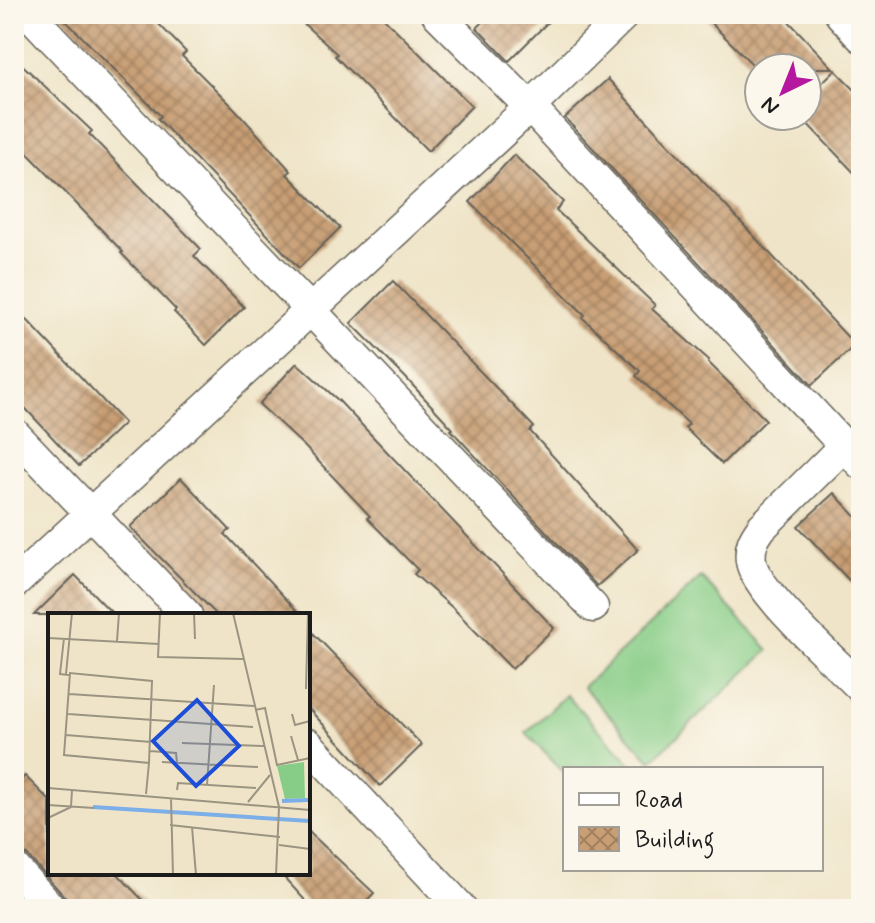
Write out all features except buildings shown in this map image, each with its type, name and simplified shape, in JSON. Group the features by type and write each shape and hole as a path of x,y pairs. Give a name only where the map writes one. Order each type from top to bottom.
{"street":[{"path":"29,14 593,607"},
{"path":"437,14 530,107 853,455 762,527 751,541 750,564 769,594 861,688"},
{"path":"14,584 530,107 625,14"},
{"path":"840,14 861,37"},
{"path":"14,433 185,613"},
{"path":"310,746 462,909"},
{"path":"14,867 52,909"}],"green space":[{"path":"701,577 769,650 651,761 583,687"},
{"path":"566,695 634,767 563,767 563,772 526,733"}]}
